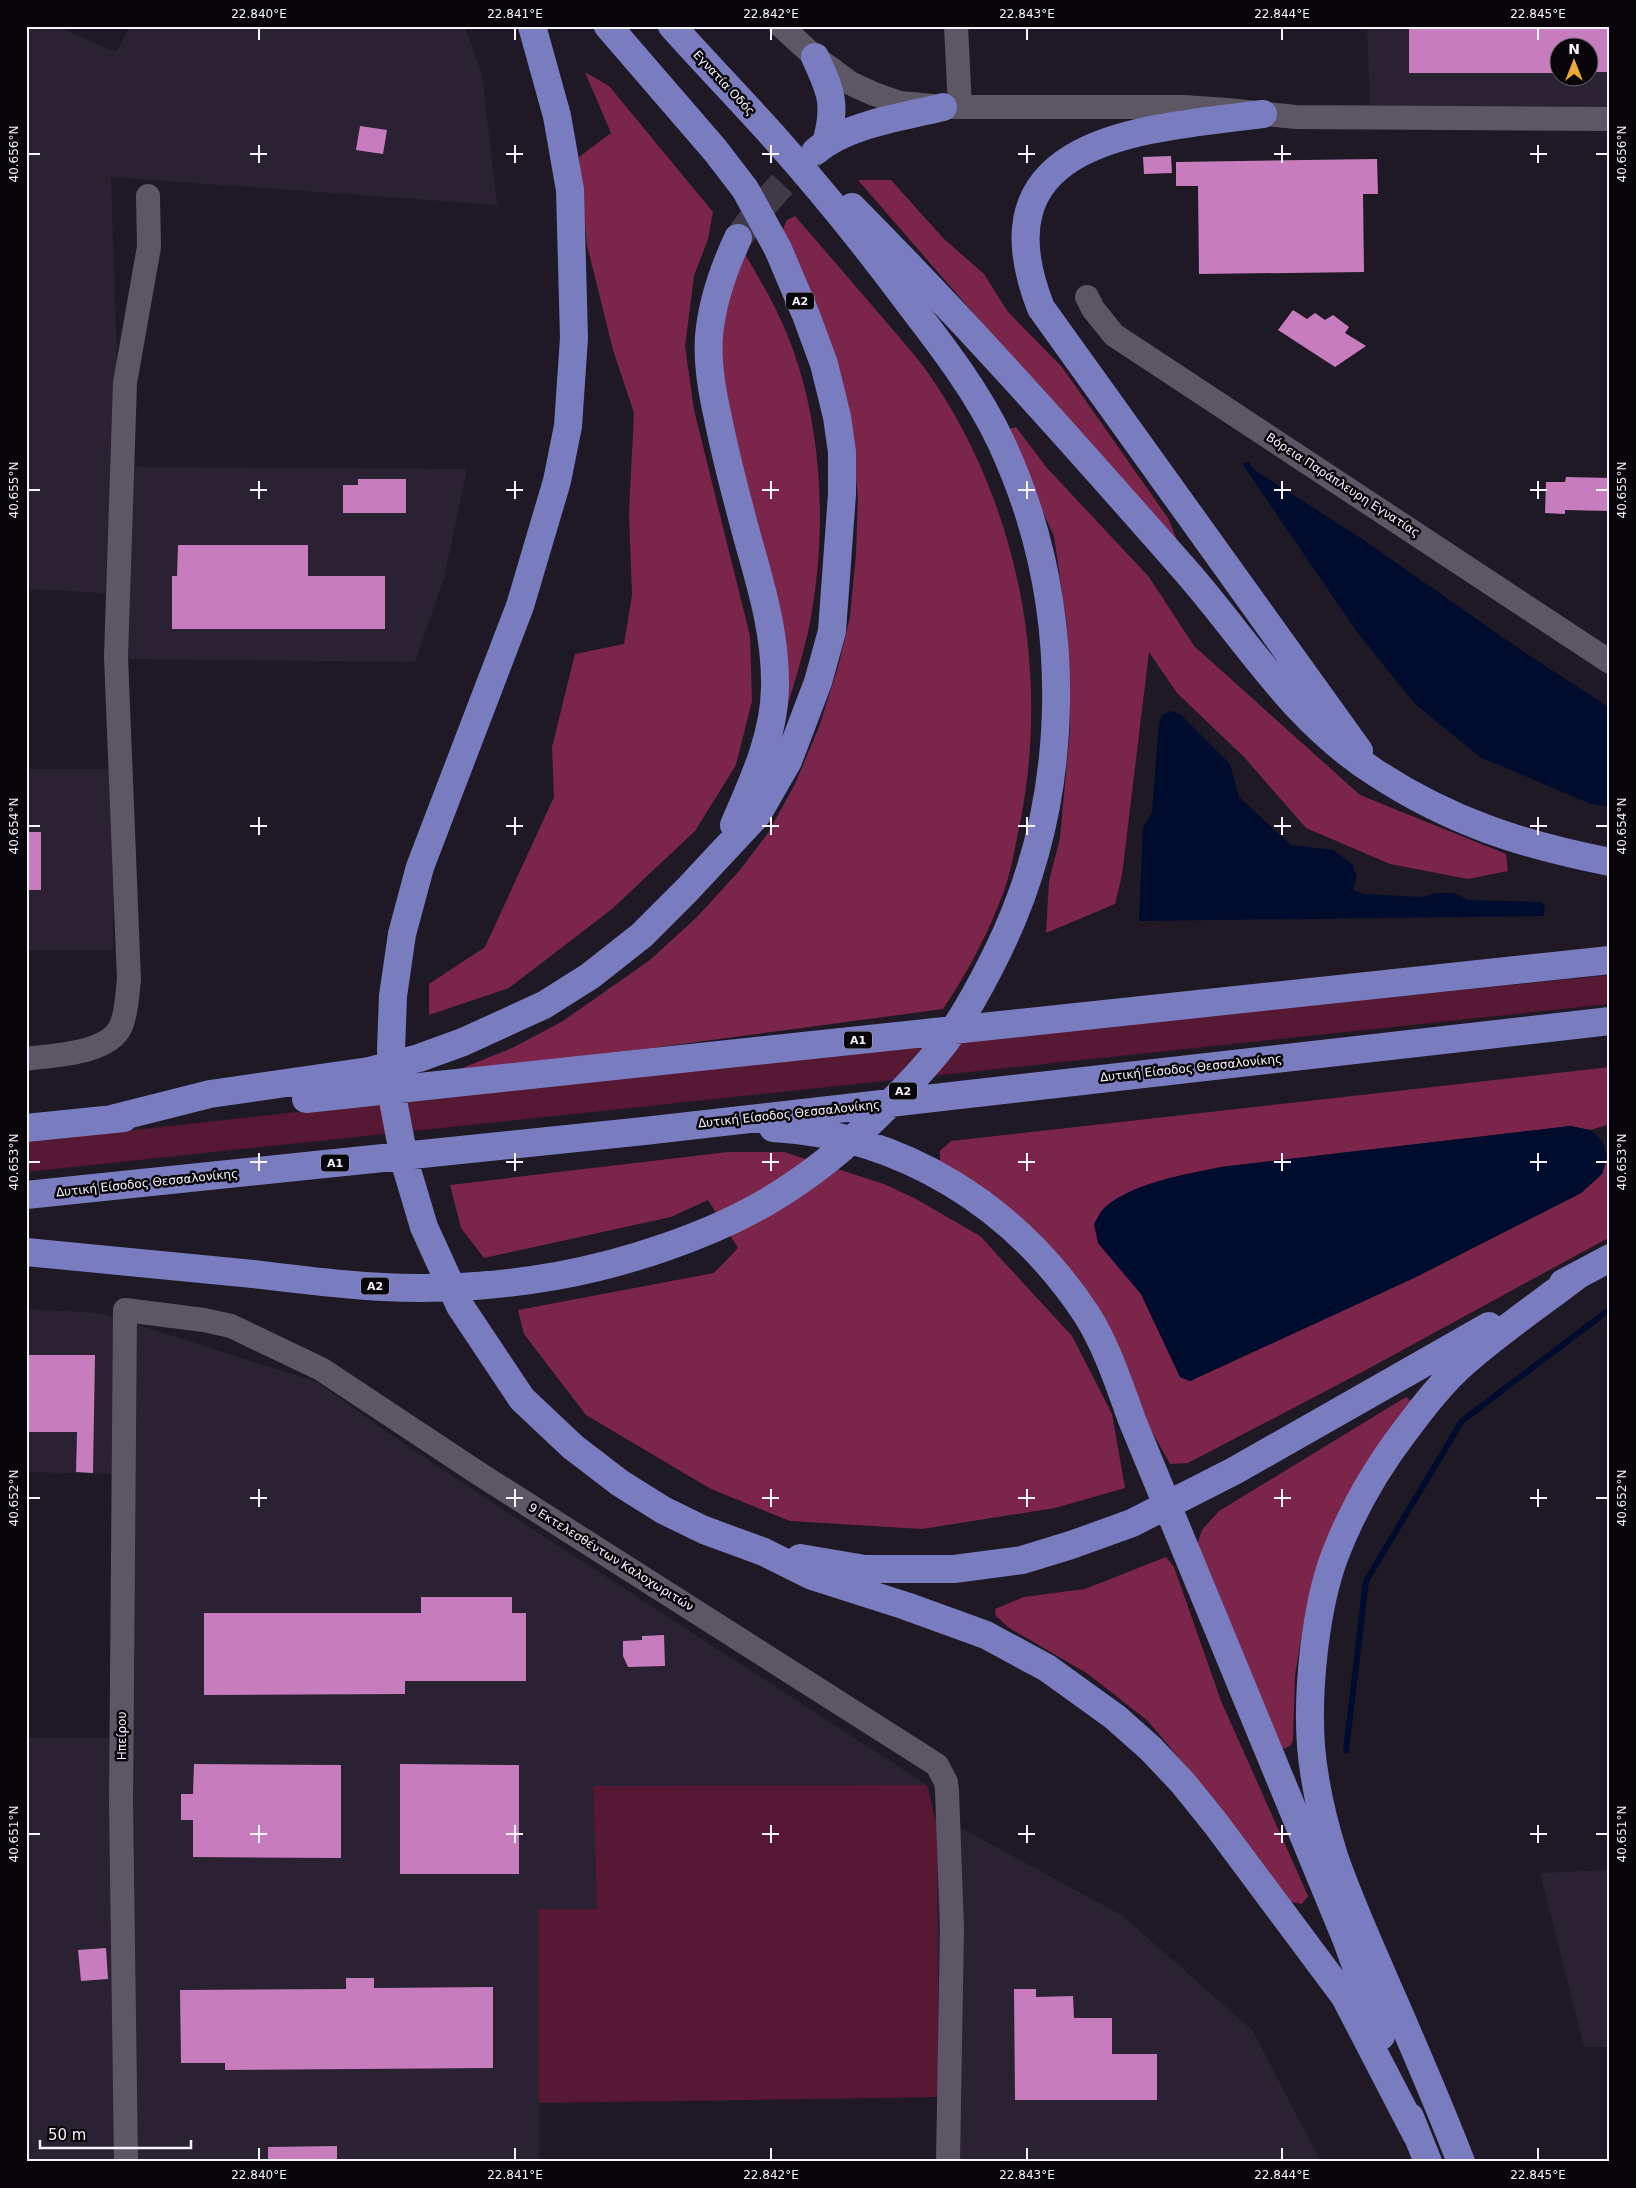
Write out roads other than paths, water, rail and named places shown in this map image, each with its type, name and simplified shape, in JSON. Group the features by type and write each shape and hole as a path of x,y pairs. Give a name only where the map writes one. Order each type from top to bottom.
{"highway":[{"path":"532,26 557,116 570,190 574,338 568,426 557,481 520,606 420,867 402,934 393,996 391,1050 394,1106 405,1163 424,1228 460,1306 522,1399 572,1447 629,1488 663,1510 704,1530 764,1552 812,1576 906,1606 986,1635 1046,1668 1115,1717 1151,1749 1183,1783 1216,1824 1345,1997 1416,2134"},
{"name":"Α2","path":"107,1120 210,1094 368,1071 419,1058 463,1042 544,1005 590,976 642,935 757,815 788,761 818,682 832,631 842,494 842,452 837,417 824,364 806,315 778,248 744,189 715,150 608,26"},
{"name":"Εγνατία Οδός","path":"672,26 776,140"},
{"path":"815,57 829,89 832,105 832,122 821,147 881,122 952,107"},
{"path":"1262,114 1160,127 1092,146 1069,159 1038,190 1029,212 1026,232 1026,259 1030,282 1041,308 1374,772"},
{"path":"776,140 840,195 936,292 1189,574 1283,692 1325,735 1374,772 1419,799 1482,829 1554,851 1610,862"},
{"name":"Α2","path":"26,1252 383,1287 449,1288 562,1275 614,1262 718,1228 770,1201 813,1172 856,1137 906,1088 949,1037 983,981 1006,936 1022,895 1048,797 1055,739 1056,684 1054,631 1045,575 1034,527 1001,443 975,393 892,281 776,140"},
{"path":"722,852 760,764 771,727 775,688 772,633 762,590 724,455 712,388 709,338 713,307 723,269 738,238"},
{"name":"Α1","path":"26,1128 1610,960"},
{"name":"Δυτική Είσοδος Θεσσαλονίκης","path":"26,1195 644,1131 1610,1021"},
{"path":"644,1131 769,1128 806,1130 891,1152 930,1171 970,1195 1003,1219 1033,1247 1061,1279 1088,1316 1107,1353 1136,1429 1348,1941 1416,2134 1428,2162"},
{"path":"764,1552 865,1569 954,1569 1022,1560 1132,1523 1234,1471 1610,1258"},
{"path":"1461,2162 1439,2105 1349,1899 1334,1854 1321,1806 1311,1747 1310,1705 1316,1642 1324,1595 1335,1557 1360,1500 1394,1446 1423,1407 1464,1363 1578,1275"}],"street":[{"path":"781,26 815,57 850,83 900,103 952,107 1184,107 1296,118 1610,119"},
{"path":"952,107 956,26"},
{"path":"26,1059 89,1049 109,1041 120,1028 126,1011 129,980 117,647 125,383 150,247 148,196"},
{"name":"Βόρεια Παράπλευρη Εγνατίας","path":"1087,297 1093,309 1114,335 1610,662"},
{"name":"9 Εκτελεσθέντων Καλοχωριτών","path":"125,1310 204,1320 231,1326 321,1369 478,1473 930,1759 942,1773 948,1791 952,1928 948,2162"},
{"name":"Ηπείρου","path":"125,1310 121,1802 126,2162"}],"water":[{"path":"1245,462 1249,462 1253,469 1365,541 1518,648 1610,708 1610,807 1591,804 1480,757 1415,704 1357,632 1243,465"},
{"path":"1170,711 1180,714 1230,764 1239,797 1291,845 1333,850 1352,864 1357,876 1353,890 1364,894 1423,897 1435,893 1455,893 1468,900 1541,902 1545,907 1544,916 1140,921 1143,827 1152,813 1159,722 1163,714"},
{"path":"1570,1126 1590,1130 1603,1142 1607,1158 1602,1174 1581,1193 1416,1277 1190,1381 1180,1377 1141,1294 1098,1243 1094,1224 1104,1208 1130,1192 1176,1177 1221,1167"}],"waterway":[{"path":"1346,1751 1366,1581 1462,1421 1610,1309"}],"tunnel":[{"path":"738,238 775,192 816,151"}]}
